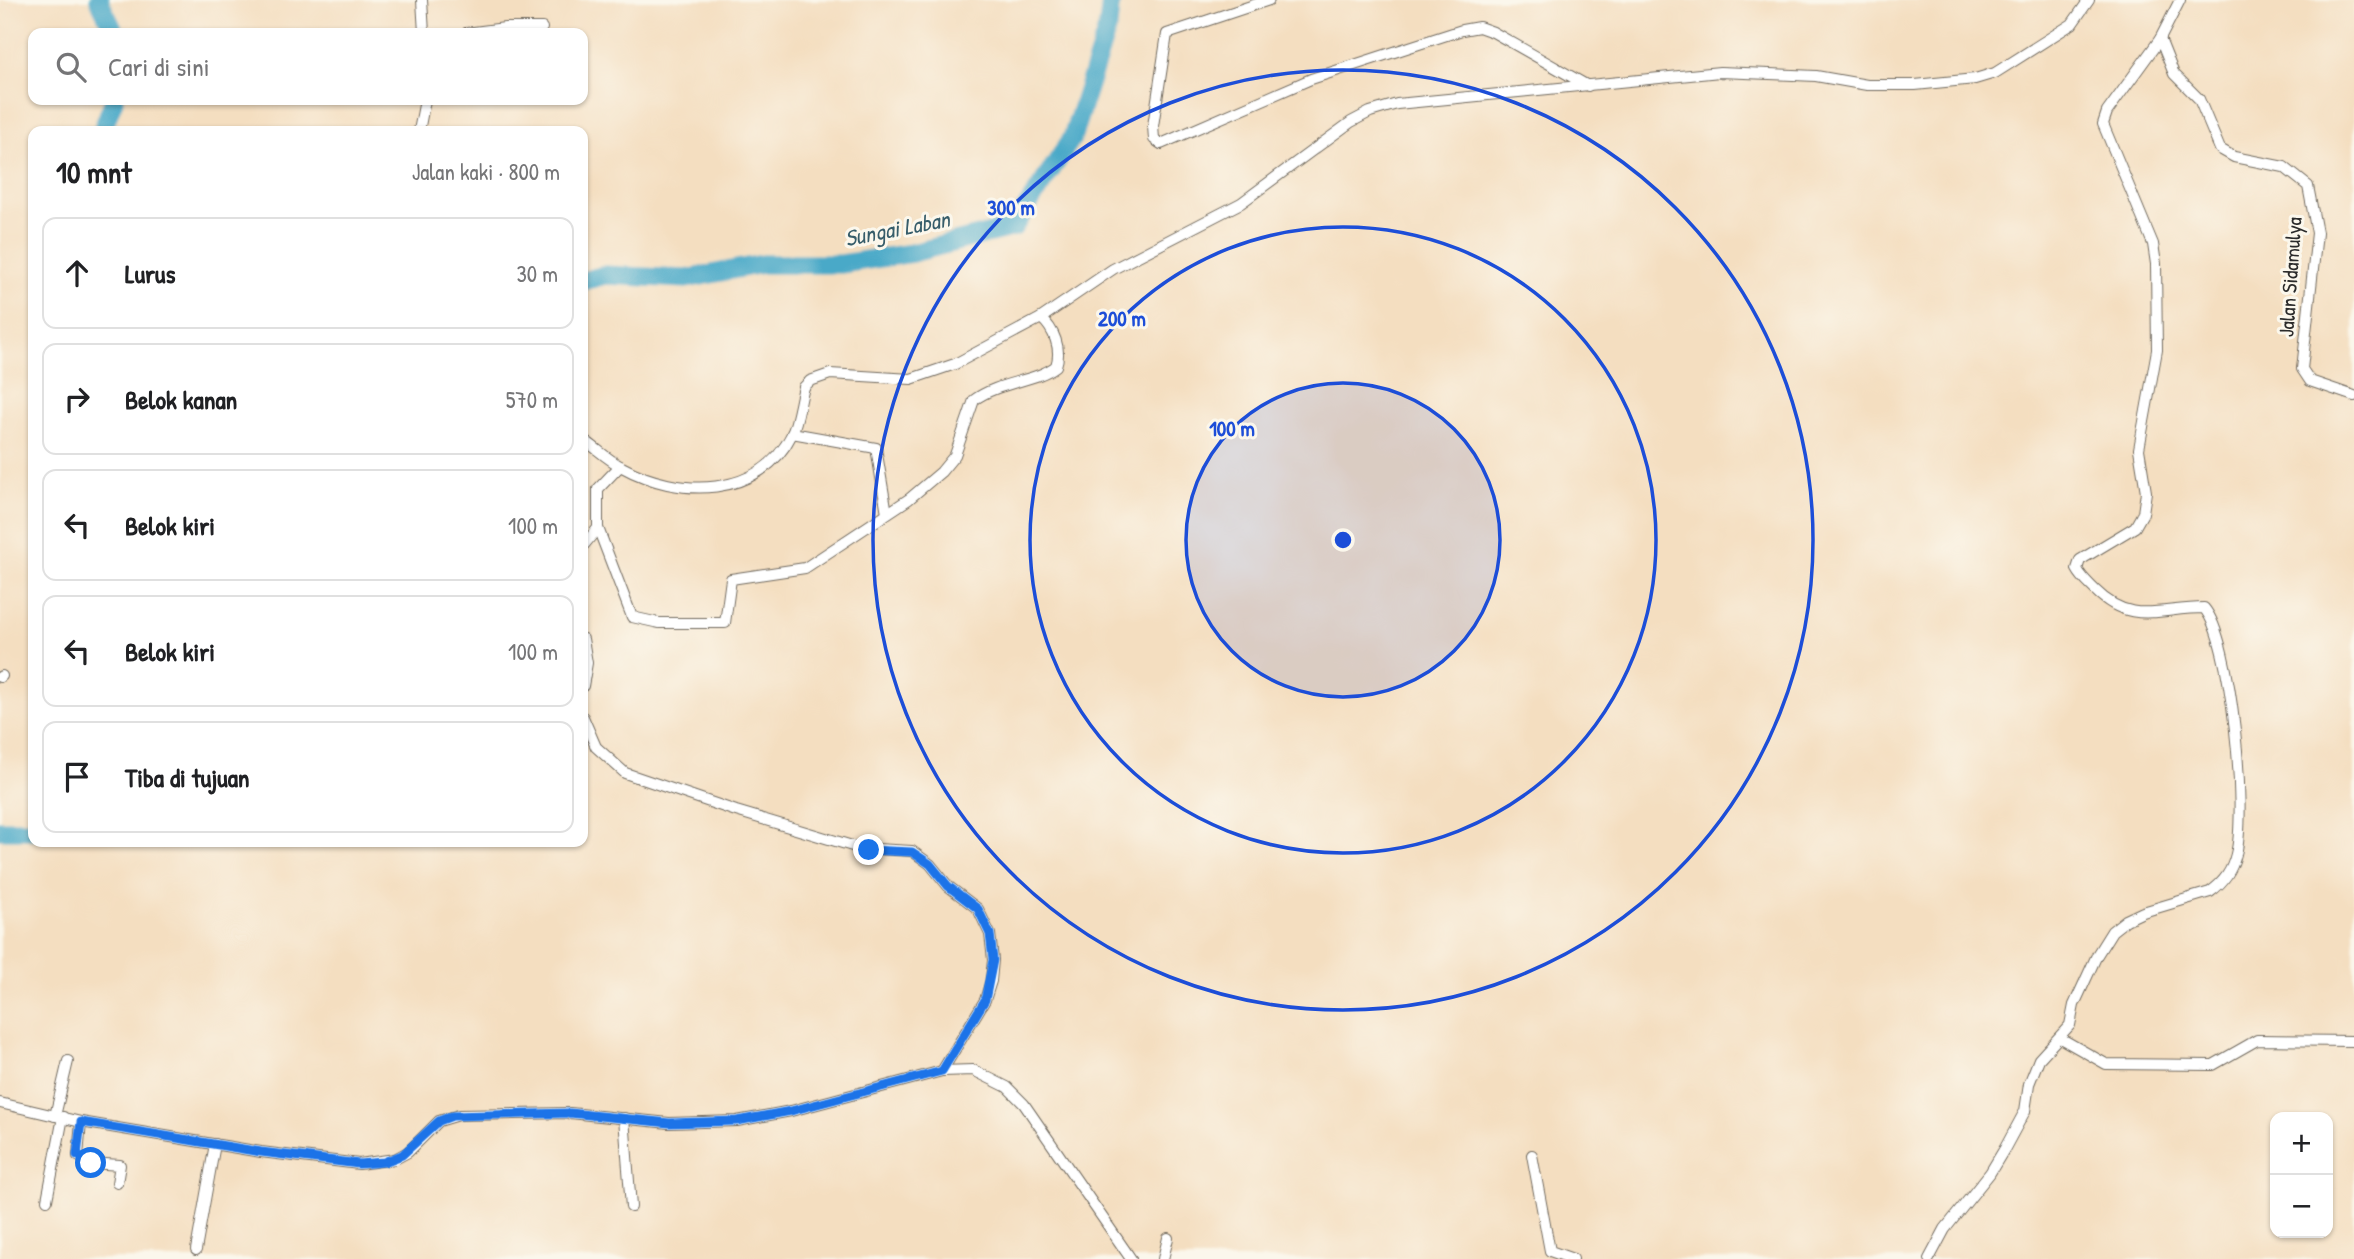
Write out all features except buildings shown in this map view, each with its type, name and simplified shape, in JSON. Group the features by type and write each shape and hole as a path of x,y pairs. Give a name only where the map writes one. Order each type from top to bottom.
{"street":[{"path":"422,0 424,28"},
{"path":"1269,0 1167,34 1153,126 1154,139 1161,144 1311,79 1479,27 1493,32 1589,87"},
{"path":"588,443 620,467 658,484 708,489 748,477 770,466 792,433 798,406 810,381 830,374 901,379 917,377 956,364 1041,318 1113,270 1241,203 1370,112 1397,104 1720,72 1816,76 1867,85 1915,85 1975,79 1995,73 2072,24 2089,0"},
{"path":"1929,1259 1945,1229 1995,1165 2025,1111 2029,1084 2039,1059 2070,1025 2074,1006 2097,954 2112,931 2126,919 2210,892 2222,884 2237,851 2239,768 2227,682 2211,617 2204,608 2176,608 2157,613 2123,612 2107,602 2077,569 2080,560 2135,527 2146,503 2139,459 2157,350 2155,254 2150,234 2103,130 2108,112 2160,39 2180,0"},
{"path":"505,28 542,28"},
{"name":"Jalan Sidamulya","path":"2160,39 2174,74 2199,99 2220,149 2234,157 2284,167 2308,186 2316,215 2317,240 2302,369 2310,381 2354,396"},
{"path":"420,126 424,105"},
{"path":"620,467 598,489 598,528 630,615 659,623 699,626 726,623 731,579 805,568 922,489 951,461 974,400 1001,384 1056,366 1056,340 1051,327 1041,318"},
{"path":"792,433 876,449 887,513"},
{"path":"588,541 598,528"},
{"path":"588,729 596,747 625,773 724,807 859,848 912,852 930,864 948,886 978,909 990,934 993,960 991,981 985,1000 942,1071"},
{"path":"2060,1038 2106,1064 2213,1065 2257,1040 2354,1041"},
{"path":"47,1200 68,1061"},
{"path":"0,1103 81,1122 215,1144 335,1162 374,1163 402,1155 439,1121 452,1116 570,1113 692,1123 759,1118 942,1071 973,1070 1007,1087 1024,1104 1131,1259"},
{"path":"624,1118 631,1207"},
{"path":"81,1122 78,1156 91,1163 120,1165 117,1183"},
{"path":"196,1250 215,1144"},
{"path":"1532,1155 1550,1251 1573,1259"},
{"path":"1163,1259 1168,1238"}],"waterway":[{"path":"99,0 113,28"},
{"name":"Sungai Laban","path":"588,280 605,275 686,279 762,264 841,264 912,253 1014,227 1072,138 1108,26 1111,0"},
{"path":"104,126 112,105"},
{"path":"0,830 28,830"}],"route":[{"path":"91,1163 77,1155 81,1122 261,1152 359,1164 395,1159 408,1152 439,1121 452,1116 588,1113 648,1122 737,1121 791,1111 942,1071 985,1000 991,981 993,960 990,934 978,909 948,886 930,864 912,852 900,849 869,850"}]}
